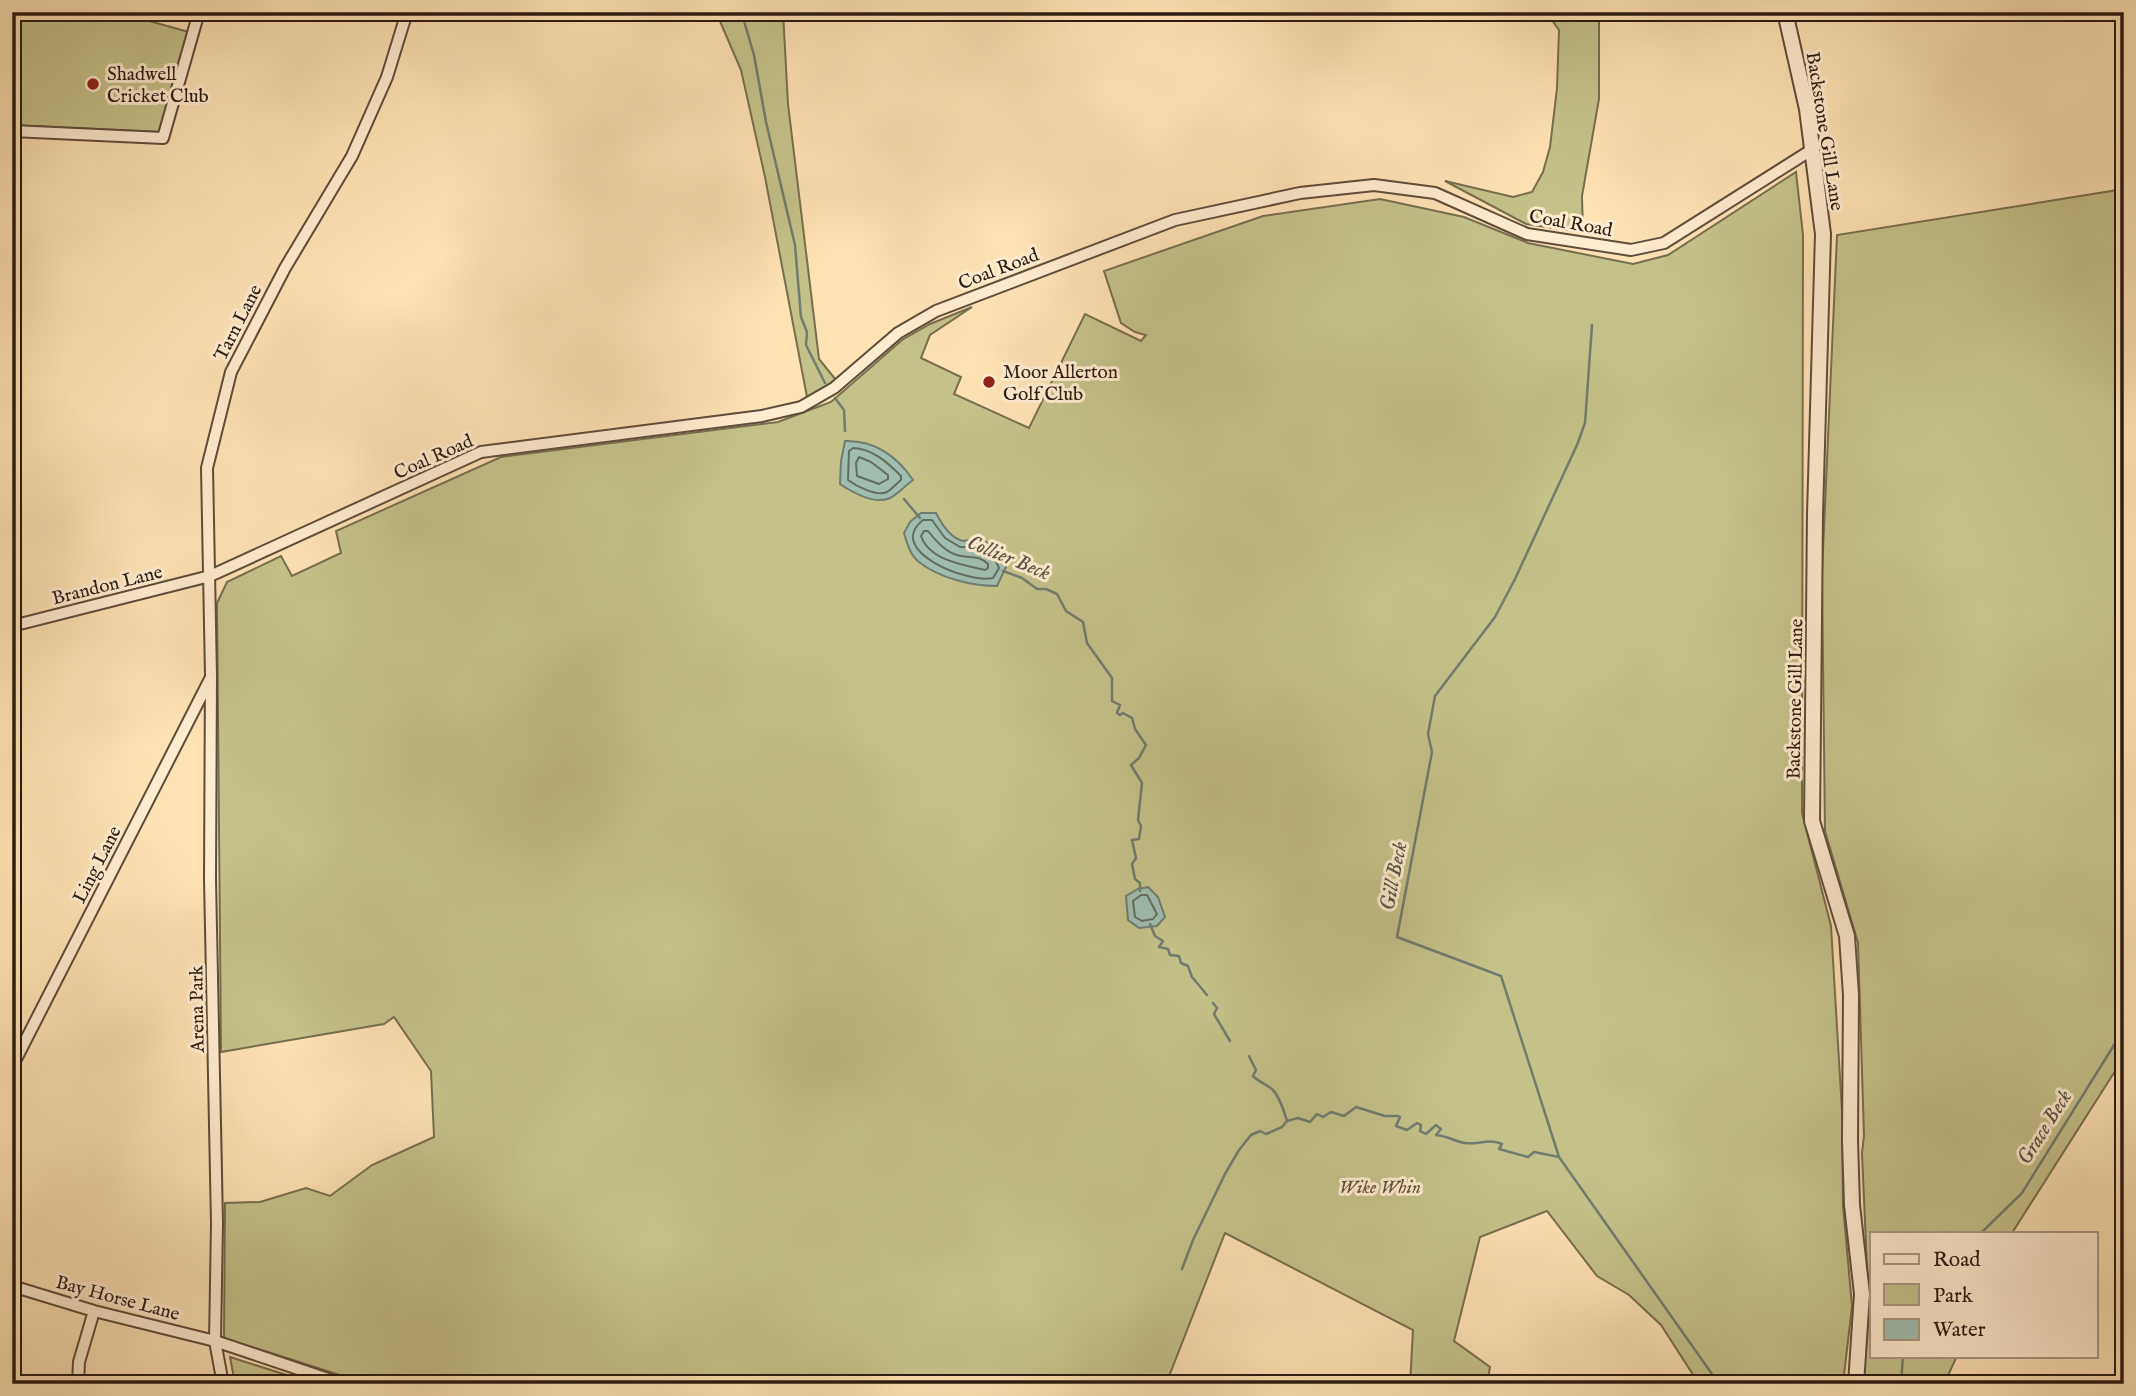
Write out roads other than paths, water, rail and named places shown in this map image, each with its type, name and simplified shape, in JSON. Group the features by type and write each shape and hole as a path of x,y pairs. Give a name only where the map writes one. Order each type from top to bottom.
{"street":[{"path":"12,131 163,138 199,12"},
{"name":"Tarn Lane","path":"211,676 207,468 231,372 285,268 352,156 387,77 407,12"},
{"name":"Backstone Gill Lane","path":"1789,16 1813,149 1823,247 1815,515 1812,821 1847,936 1851,995 1852,1205 1862,1294 1856,1384"},
{"name":"Coal Road","path":"210,576 481,452 762,416 801,407 834,388 898,333 936,311 1175,220 1300,193 1374,185 1435,194 1527,234 1630,250 1664,243 1813,149"},
{"name":"Brandon Lane","path":"12,626 210,576"},
{"name":"Ling Lane","path":"12,1067 211,676"},
{"name":"Arena Park","path":"211,676 210,879 217,1223 215,1341 223,1384"},
{"name":"Bay Horse Lane","path":"12,1286 94,1311 215,1341 343,1384"},
{"path":"78,1384 79,1362 94,1311"}],"water":[{"path":"845,441 866,443 884,451 900,464 913,480 884,500 871,499 851,491 840,484"},
{"path":"921,513 936,513 946,530 958,539 980,540 994,548 1006,567 997,586 967,583 946,577 916,559 909,549 904,533 910,522"},
{"path":"1148,887 1158,897 1165,917 1157,926 1139,928 1128,920 1126,896"}],"waterway":[{"name":"Collier Beck","path":"736,12 744,21 754,55 766,122 795,245 801,317 807,332 806,345 825,383"},
{"name":"Gill Beck","path":"1592,325 1585,423 1577,445 1495,617 1435,696 1428,734 1432,752 1397,937 1501,976 1559,1157 1719,1384"},
{"name":"Collier Beck","path":"835,398 844,410 845,431"},
{"name":"Collier Beck","path":"904,499 920,518"},
{"name":"Collier Beck","path":"1003,571 1022,578 1037,589 1046,589 1057,594 1066,611 1083,622 1087,643 1112,678 1112,701 1120,705 1117,713 1132,718 1135,729 1146,745 1139,758 1131,765 1142,783 1139,839 1132,840 1136,858 1132,864 1135,879 1140,883 1140,891"},
{"name":"Collier Beck","path":"1150,924 1155,936 1163,941 1159,947 1168,949 1170,955 1179,956 1181,963 1188,966 1192,977 1207,995"},
{"name":"Collier Beck","path":"1213,1003 1217,1008 1214,1014 1230,1041"},
{"name":"Grace Beck","path":"1982,1232 2022,1193 2124,1029"},
{"name":"Collier Beck","path":"1249,1056 1256,1070 1253,1076 1275,1092 1287,1121 1298,1118 1310,1122 1317,1114 1323,1117 1331,1112 1344,1116 1356,1107 1385,1116 1398,1116 1400,1117 1396,1126 1407,1130 1417,1123 1421,1125 1420,1131 1426,1134 1436,1125 1441,1129 1436,1135 1462,1142 1493,1142 1502,1144 1499,1149 1528,1157 1534,1152 1559,1157"},
{"path":"1182,1269 1193,1240 1239,1150 1251,1135 1260,1131 1266,1134 1282,1127 1287,1121"},
{"name":"Grace Beck","path":"1901,1384 1903,1358"}],"place":[{"name":"Shadwell Cricket Club","path":"93,84"},
{"name":"Moor Allerton Golf Club","path":"989,382"}],"park label":[{"name":"Wike Whin","path":"1380,1186"}]}
